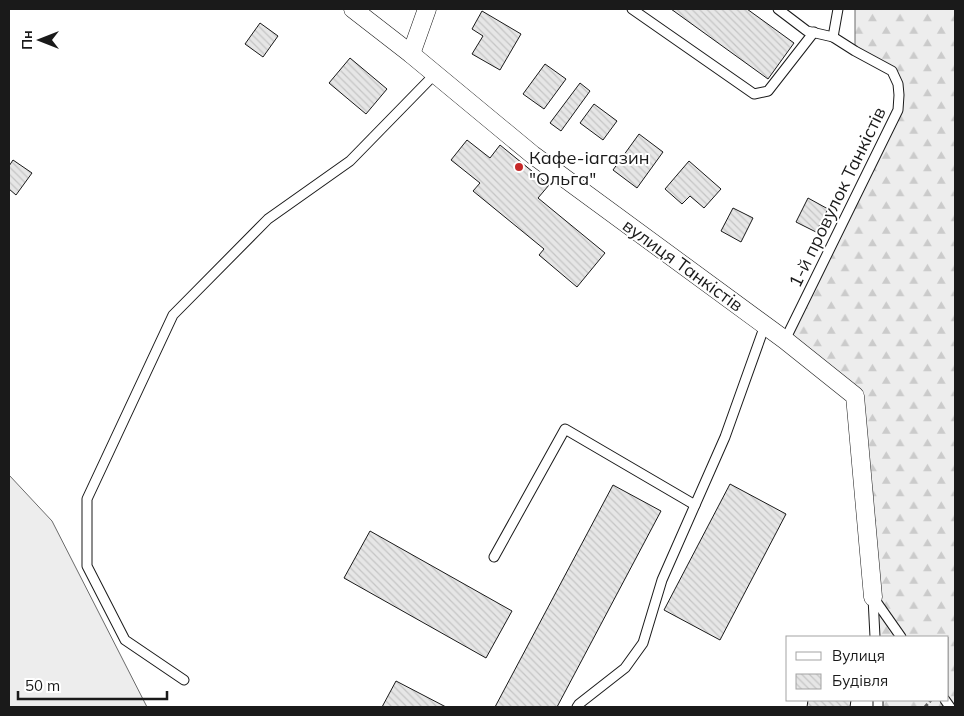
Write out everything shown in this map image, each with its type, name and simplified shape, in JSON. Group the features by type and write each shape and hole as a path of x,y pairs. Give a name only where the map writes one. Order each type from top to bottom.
{"street":[{"name":"вулиця Танкістів","path":"353,9 534,155 785,340 855,396 873,597"},
{"path":"411,54 427,9"}],"lane":[{"path":"632,9 754,94 768,91 814,32"},
{"name":"1-й провулок Танкістів","path":"778,9 807,30 833,37 892,71 898,84 899,95 898,110 785,340"},
{"path":"833,37 838,9"},
{"path":"184,680 125,640 87,566 87,499 173,315 268,219 350,161 435,74"},
{"path":"577,707 625,668 643,643 662,580 725,437 765,325"},
{"path":"494,557 565,428 695,505"},
{"path":"873,597 875,636"},
{"path":"873,597 900,636"}],"shaded area":[{"path":"9,475 52,521 147,707 9,707"}],"green space":[{"path":"855,9 955,9 955,707 878,707 878,701 949,701 949,636 875,636 855,396 785,340 898,110 892,71 855,51"}],"building":[{"path":"671,9 747,9 794,43 768,79"},
{"path":"482,11 521,34 500,70 472,54 483,36 472,29"},
{"path":"260,23 278,36 263,57 245,44"},
{"path":"350,58 387,89 366,114 329,83"},
{"path":"545,64 566,79 544,109 523,94"},
{"path":"580,83 590,91 561,131 550,123"},
{"path":"594,104 617,121 603,140 580,123"},
{"path":"639,134 663,152 637,188 613,170"},
{"path":"467,140 490,158 500,145 549,185 538,198 605,253 577,287 539,255 544,249 473,191 480,183 451,160"},
{"path":"13,160 32,173 16,195 9,189 9,166"},
{"path":"689,161 721,189 704,208 690,196 682,204 665,189"},
{"path":"808,198 828,209 816,232 796,222"},
{"path":"733,208 753,218 741,242 721,231"},
{"path":"730,484 786,514 720,640 664,610"},
{"path":"613,485 661,511 557,707 495,707"},
{"path":"370,531 512,611 486,658 344,578"},
{"path":"396,681 446,707 382,707"},
{"path":"808,701 851,701 850,707 807,707"}],"place":[{"name":"Кафе-іагазин \"Ольга\"","path":"519,167"}]}
